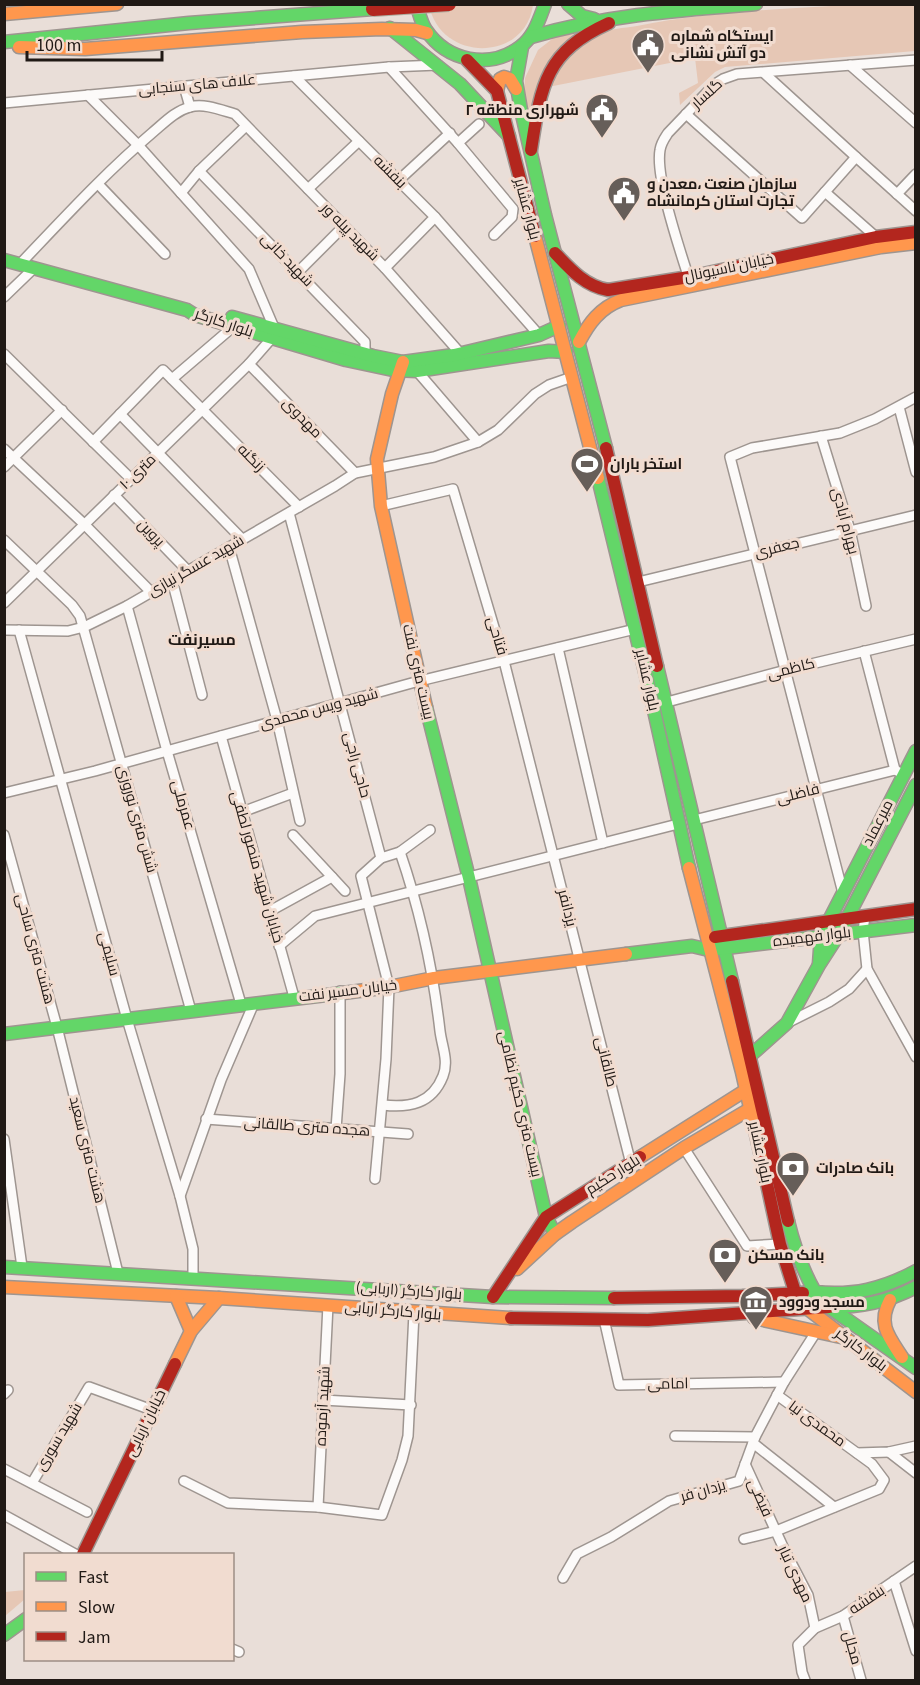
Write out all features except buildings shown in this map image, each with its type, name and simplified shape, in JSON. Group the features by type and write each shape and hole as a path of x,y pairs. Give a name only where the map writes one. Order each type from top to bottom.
{"main road":[{"path":"5,14 45,4"},
{"path":"5,14 117,4"},
{"path":"386,28 393,20 400,4"},
{"path":"416,4 419,17 427,33 438,45 451,55 467,60 490,61 513,53 527,42 557,28 638,14 756,4"},
{"path":"4,44 189,22 449,4"},
{"name":"بلوار عشایر","path":"545,4 540,23 527,42 516,73 516,89 667,702 795,1249 805,1275 815,1292"},
{"path":"568,4 582,16 600,19"},
{"path":"531,150 537,104 554,62 572,44 591,31 638,14"},
{"path":"386,28 438,65 478,101 509,136"},
{"path":"4,44 85,49 302,32 386,28 427,33"},
{"name":"بلوار عشایر","path":"467,60 497,91 566,352 635,629 678,824 746,1090 780,1244 795,1292 806,1309"},
{"path":"497,91 500,79 504,77 510,79 516,89"},
{"name":"خیابان ناسیونال","path":"579,342 594,316 608,305 621,300 876,237 915,232"},
{"name":"خیابان ناسیونال","path":"555,253 588,282 602,290 690,282 880,247 915,243"},
{"path":"4,260 187,310"},
{"name":"بلوار کارگر","path":"187,310 198,308 369,367 402,367 539,335 559,326"},
{"name":"بلوار کارگر","path":"187,310 195,315 234,326 365,354 417,371 549,351 566,352"},
{"name":"بیست متری نفت","path":"402,367 392,394 377,459 381,506 419,681 469,878 490,972"},
{"name":"میرعماد","path":"821,936 890,799 899,772 915,751"},
{"name":"میرعماد","path":"751,1055 787,1023 848,918 915,788"},
{"path":"890,799 905,806"},
{"name":"بلوار فهمیده","path":"722,942 848,918 915,909"},
{"name":"بلوار فهمیده","path":"722,942 821,936 915,925"},
{"path":"819,965 821,936"},
{"path":"708,944 722,942"},
{"name":"خیابان مسیر نفت","path":"4,1034 389,987 434,978 708,944"},
{"name":"بیست متری حکیم نظامی","path":"490,972 546,1217 555,1234"},
{"name":"بلوار حکیم","path":"493,1297 546,1217 746,1090"},
{"name":"بلوار حکیم","path":"503,1282 555,1234 684,1148 750,1109"},
{"name":"بلوار کارگر (اربابی)","path":"4,1267 493,1297 647,1298 742,1296 795,1292 862,1294 878,1289 915,1270"},
{"name":"بلوار کارگر اربابی","path":"4,1287 328,1305 486,1318 648,1320 856,1307 890,1300 915,1287"},
{"name":"بلوار کارگر","path":"815,1292 829,1307 915,1368"},
{"path":"176,1296 191,1331"},
{"name":"خیابان اربابی","path":"83,1553 191,1331 219,1298"},
{"path":"647,1298 648,1320"},
{"path":"890,1300 884,1310 882,1321 902,1358"},
{"name":"بلوار کارگر","path":"806,1309 915,1392"},
{"path":"740,1315 847,1339"},
{"path":"4,1635 24,1620"}],"street":[{"name":"گلسار","path":"690,282 663,187 660,161 662,141 686,114 723,79 737,74 915,60"},
{"name":"علاف های سنجابی","path":"4,103 389,67 438,65"},
{"path":"850,65 915,123"},
{"path":"389,67 450,133 513,209 512,217 494,236"},
{"path":"764,73 915,211"},
{"name":"بنفشه","path":"294,76 435,217 539,335"},
{"path":"4,297 27,266 98,184 138,145 178,111 190,107 184,86"},
{"path":"88,95 138,145 249,269 273,334"},
{"name":"شهید پیله ور","path":"190,107 217,108 235,114 385,268 460,353"},
{"path":"686,114 802,218 856,157"},
{"path":"458,143 479,124"},
{"path":"181,193 199,171 246,126"},
{"path":"399,180 450,133"},
{"path":"308,189 359,141"},
{"name":"شهید خانی","path":"199,171 365,342 365,354"},
{"path":"897,194 915,174"},
{"path":"98,184 165,254"},
{"path":"825,192 876,237"},
{"path":"385,268 435,217"},
{"path":"298,272 344,226"},
{"path":"93,442 163,370 172,379 234,326"},
{"name":"۱۰ متری","path":"4,603 249,364 273,334"},
{"path":"4,354 130,479"},
{"name":"مهدوی","path":"249,364 355,473"},
{"path":"417,371 478,441"},
{"name":"شهید عسگر نیازی","path":"4,630 68,631 84,627 127,606 355,473 434,457 478,441 498,430 535,394 549,385 572,377"},
{"name":"زنگنه","path":"172,379 299,507"},
{"path":"842,894 730,457 752,448 840,433 875,419 915,397"},
{"path":"899,407 915,472"},
{"path":"4,467 62,410"},
{"path":"120,414 242,539"},
{"name":"بهرام آبادی","path":"821,436 850,530 866,606"},
{"path":"4,449 84,524 151,592"},
{"name":"فتاحی","path":"381,506 453,489 504,661 554,857"},
{"name":"پروین","path":"114,495 188,571"},
{"name":"حاجی راجی","path":"289,513 381,858"},
{"name":"جعفری","path":"638,582 915,515"},
{"name":"شش متری نوروزی","path":"4,540 72,605 80,616 191,1011"},
{"path":"229,547 277,720 300,821"},
{"path":"172,580 202,695"},
{"name":"عمرملی","path":"127,606 167,751 247,1003"},
{"name":"شهید ویس محمدی","path":"4,793 167,751 419,681 635,629"},
{"name":"سلیمی","path":"19,630 127,1019 180,1196 193,1249 193,1278"},
{"name":"کاظمی","path":"667,702 915,639"},
{"path":"558,648 603,843"},
{"path":"864,651 899,772"},
{"name":"خیابان شهید منصور لطفی","path":"221,736 294,997"},
{"name":"فاضلی","path":"694,820 816,789 899,772"},
{"path":"242,812 293,793"},
{"path":"279,946 315,916 678,824"},
{"path":"375,1179 383,1105 389,987 361,876 381,858 400,852 430,830"},
{"name":"هشت متری ساحی","path":"4,835 57,1027"},
{"path":"293,835 345,891"},
{"path":"383,1105 399,1107 419,1102 435,1091 444,1074 446,1059 441,1041 434,978 413,891 400,852"},
{"name":"یزدانفر","path":"554,857 580,960"},
{"path":"270,911 332,877"},
{"path":"865,916 863,931 867,969 915,1057"},
{"name":"طالقانی","path":"580,960 631,1164"},
{"path":"787,1023 839,996 849,989 867,969"},
{"path":"336,1129 340,1074 340,992"},
{"path":"180,1196 247,1003"},
{"name":"هشت متری سعید","path":"57,1027 118,1274"},
{"name":"هجده متری طالقانی","path":"206,1119 408,1134"},
{"path":"4,1139 22,1267"},
{"path":"684,1148 747,1246 780,1244"},
{"name":"شهید آزموده","path":"318,1507 328,1305"},
{"path":"184,1481 228,1503 318,1507 382,1515 408,1436 414,1313"},
{"name":"امامی","path":"604,1319 619,1385 784,1382"},
{"name":"یزدان فر","path":"563,1578 577,1554 611,1537 669,1501 739,1480 754,1440 777,1395 816,1332"},
{"name":"شهید سوری","path":"32,1483 89,1387 152,1410"},
{"name":"محمدی نیا","path":"777,1395 872,1464 884,1479 879,1489 834,1507"},
{"path":"323,1401 411,1406"},
{"path":"675,1437 754,1440 834,1507 776,1532 744,1539"},
{"path":"857,1453 890,1452 915,1446"},
{"path":"890,1452 915,1473"},
{"name":"فیضی","path":"745,1464 776,1532"},
{"path":"4,1469 87,1512"},
{"path":"4,1515 73,1553"},
{"name":"مهدی تبار","path":"776,1532 808,1595 815,1628"},
{"name":"بنفشه","path":"815,1628 843,1616 915,1566"},
{"path":"894,1581 915,1651"},
{"name":"مجلل","path":"843,1616 861,1680"},
{"path":"805,1680 798,1645 815,1628"}],"shaded area":[{"path":"429,5 533,5 527,24 515,37 499,46 482,48 465,45 449,37 436,24"},
{"path":"848,5 915,5 915,51 725,67 715,72 680,105 679,93 698,83 695,58 548,87 561,63 580,43 606,31 716,14"},
{"path":"577,34 545,67 530,120 524,95 525,78 538,50 556,36"},
{"path":"24,1590 24,1600 5,1616 5,1592"}],"traffic: fast":[{"path":"416,4 424,27 435,41 457,55 482,60 508,54 525,43 536,28 545,4"},
{"path":"568,4 582,16 594,19"},
{"path":"531,37 615,18 756,4"},
{"path":"4,42 189,23 373,9"},
{"path":"390,28 460,84 509,136"},
{"path":"522,47 516,81 521,110 545,215 606,448"},
{"path":"4,260 187,310 195,315 346,360 393,370 417,371 549,351 566,352"},
{"path":"232,317 373,356 403,362 454,355 539,335 559,326"},
{"path":"598,478 649,688 689,868"},
{"path":"657,666 732,981"},
{"path":"426,707 469,878 546,1217 555,1234"},
{"path":"819,964 821,936 916,751"},
{"path":"751,1055 787,1023 839,934 916,785"},
{"path":"626,954 692,946 709,950 916,925"},
{"path":"4,1034 343,993"},
{"path":"788,1221 799,1257 815,1292 842,1293 867,1290 880,1287 916,1271"},
{"path":"4,1267 493,1297 614,1298"},
{"path":"829,1307 874,1303 916,1287"},
{"path":"803,1293 815,1292 829,1307 916,1368"},
{"path":"4,1635 24,1620"}],"traffic: slow":[{"path":"4,14 117,4"},
{"path":"19,47 85,49 302,32 382,29 416,30 427,33"},
{"path":"497,91 500,79 504,77 510,79 516,89"},
{"path":"535,236 598,478"},
{"path":"579,342 596,317 607,307 621,300 881,247 916,243"},
{"path":"403,362 392,394 377,459 381,506 426,707"},
{"path":"689,868 742,1072 762,1161"},
{"path":"343,993 434,978 626,954"},
{"path":"640,1157 746,1090"},
{"path":"517,1269 555,1234 572,1222 684,1148 750,1109"},
{"path":"4,1287 219,1298 511,1318"},
{"path":"176,1296 191,1331"},
{"path":"175,1364 191,1331 219,1298"},
{"path":"890,1300 885,1316 886,1330 902,1357"},
{"path":"804,1306 916,1392"},
{"path":"754,1318 841,1337"}],"traffic: jam":[{"path":"373,9 449,4"},
{"path":"531,150 538,107 550,73 571,46 609,23"},
{"path":"467,60 497,91 535,236"},
{"path":"555,253 585,281 608,290 689,277 876,237 916,232"},
{"path":"606,448 657,666"},
{"path":"715,937 916,909"},
{"path":"732,981 788,1221"},
{"path":"493,1297 546,1217 640,1157"},
{"path":"762,1161 780,1244 795,1292"},
{"path":"614,1298 803,1293"},
{"path":"511,1318 648,1320 829,1307"},
{"path":"83,1553 175,1364"}],"place":[{"name":"ایستگاه شماره دو آتش نشانی","path":"648,74"},
{"name":"شهراری منطقه ۲","path":"602,139"},
{"name":"سازمان صنعت ،معدن و تجارت استان کرمانشاه","path":"624,222"},
{"name":"استخر باران","path":"587,493"},
{"name":"بانک صادرات","path":"793,1197"},
{"name":"بانک مسکن","path":"725,1284"},
{"name":"مسجد ودوود","path":"756,1331"}],"district":[{"name":"مسیرنفت","path":"202,640"}]}
